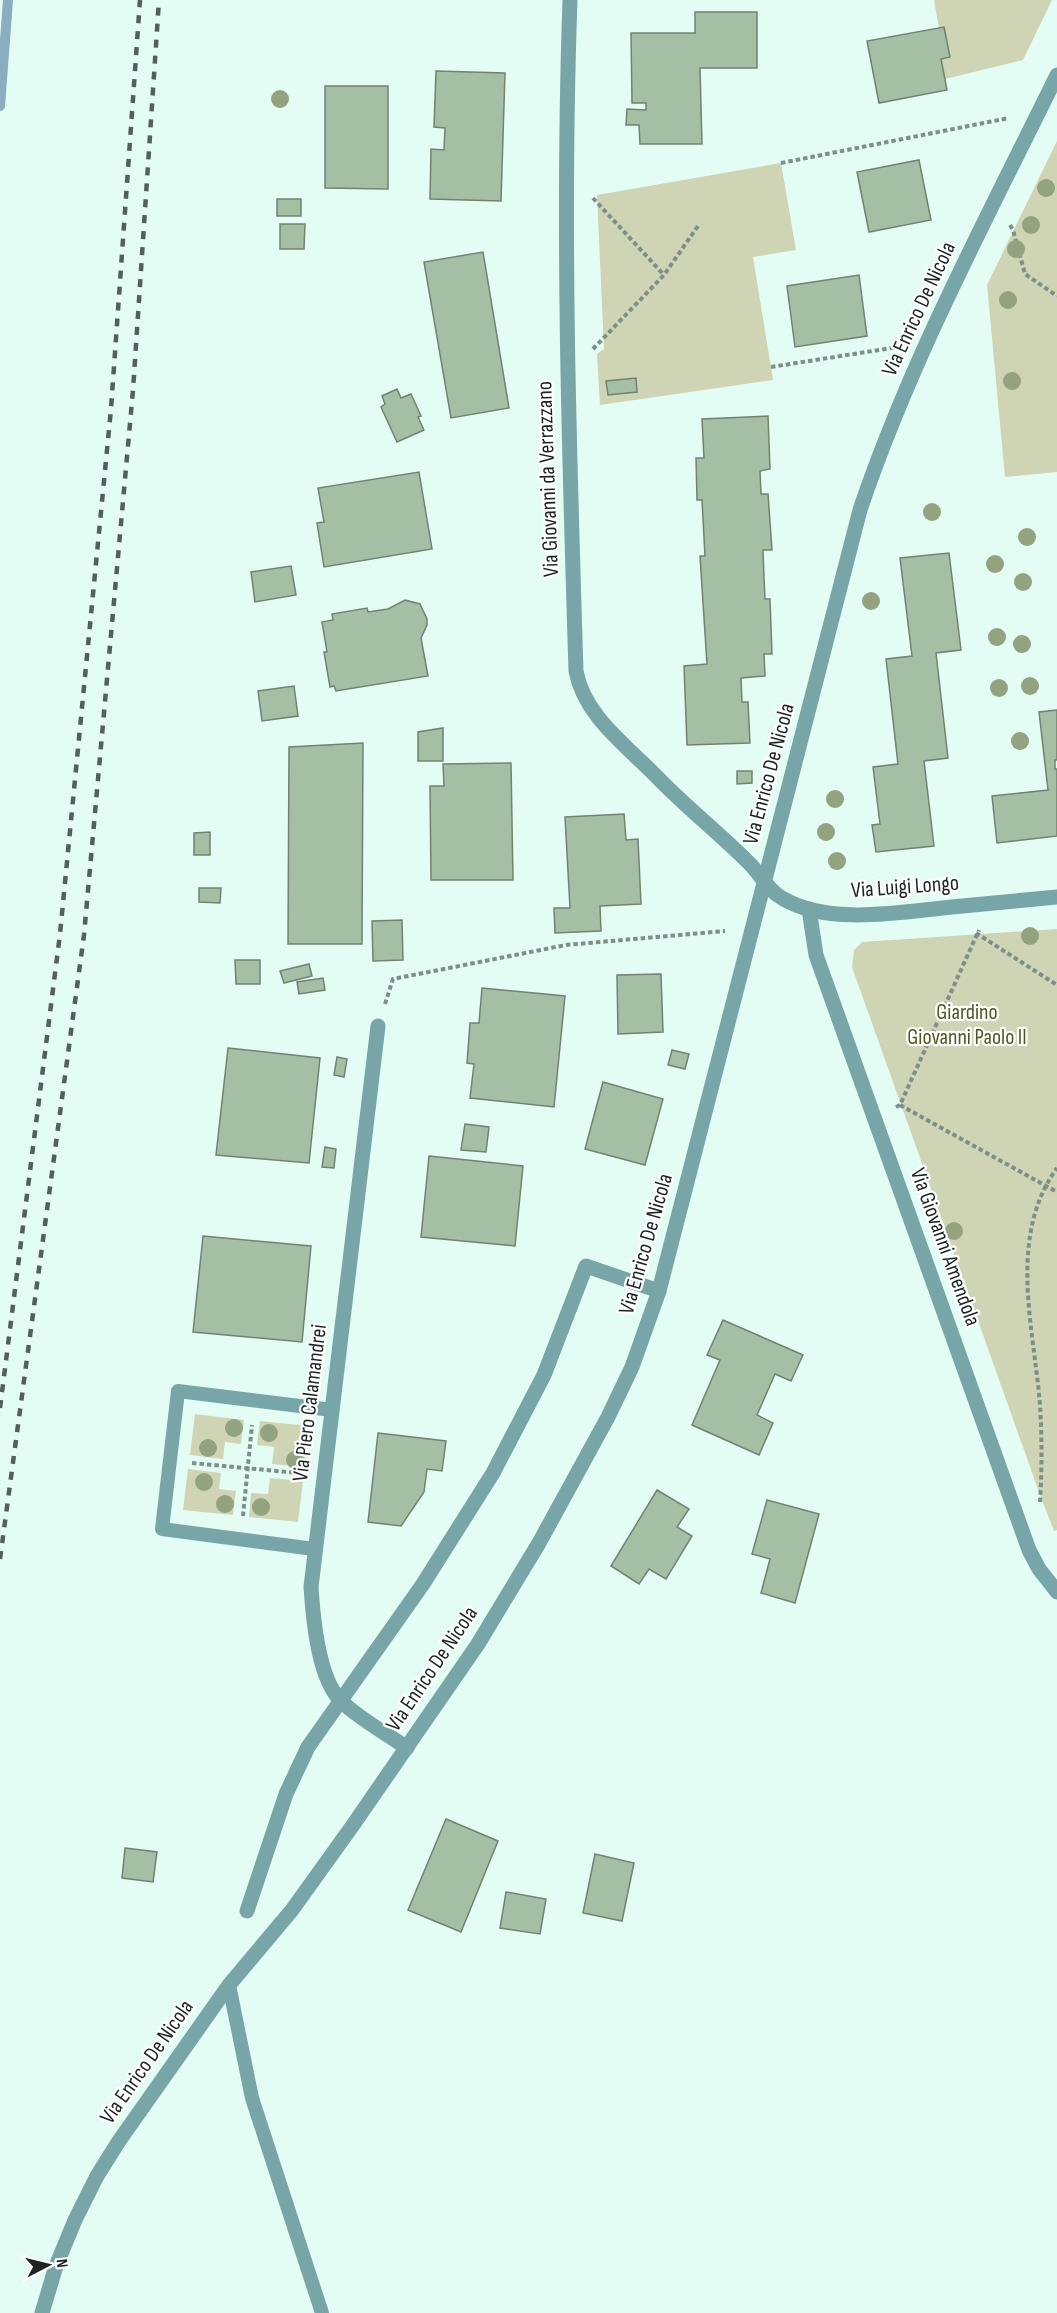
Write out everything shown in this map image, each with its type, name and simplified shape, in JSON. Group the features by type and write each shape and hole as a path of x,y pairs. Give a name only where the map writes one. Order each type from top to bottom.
{"street":[{"name":"Via Giovanni da Verrazzano","path":"570,0 566,234 569,450 579,683 582,694 603,722 661,781 749,863 764,883"},
{"name":"Via Enrico De Nicola","path":"42,2313 63,2248 97,2176 119,2141 230,1985 292,1910 478,1644 539,1543 608,1417 632,1366 659,1291 860,510 889,429 928,342 991,206 1057,75"},
{"name":"Via Luigi Longo","path":"764,883 780,898 809,909 846,914 885,914 1057,897"},
{"name":"Via Giovanni Amendola","path":"809,909 816,955 1029,1550 1039,1569 1057,1592"},
{"name":"Via Piero Calamandrei","path":"378,1026 311,1587 316,1642 328,1680 340,1701 407,1748"},
{"path":"246,1911 286,1794 308,1747 423,1584 493,1473 544,1375 586,1266 659,1291"}],"lane":[{"path":"314,1550 162,1529 178,1391 332,1410"},
{"path":"230,1985 252,2098 322,2313"}],"path":[{"path":"781,163 1039,112"},
{"path":"589,193 664,275"},
{"path":"1009,225 1013,230 1025,273 1057,296"},
{"path":"592,350 664,275 698,226"},
{"path":"771,367 928,342"},
{"path":"378,1026 393,979 567,945 752,929"},
{"path":"1057,985 976,933 900,1105 1057,1192"},
{"path":"1040,1511 1042,1472 1040,1405 1028,1263 1034,1220 1046,1187 1057,1168"},
{"path":"240,1540 255,1400"},
{"path":"170,1461 323,1475"}],"green space":[{"path":"934,0 1052,0 1023,60 945,79 941,59 949,57 944,27 939,28"},
{"path":"1057,141 1057,472 1005,477 987,285"},
{"path":"781,163 796,250 753,257 773,380 600,405 597,354 604,349 597,195"},
{"name":"Giardino Giovanni Paolo II","path":"1057,929 1057,1530 1054,1531 852,967 854,950 862,942"},
{"path":"195,1414 244,1420 241,1444 225,1442 223,1459 190,1455"},
{"path":"260,1421 310,1426 305,1467 272,1464 274,1447 257,1445"},
{"path":"188,1469 221,1473 219,1489 236,1491 233,1515 183,1510"},
{"path":"270,1478 303,1481 298,1522 249,1517 251,1493 268,1494"}],"building":[{"path":"695,12 757,12 757,68 700,68 702,144 640,144 639,125 626,125 627,109 646,110 646,103 632,103 631,33 695,33"},
{"path":"944,27 950,57 941,59 947,90 879,103 867,41"},
{"path":"436,71 505,73 501,201 430,199 431,149 444,150 445,128 434,127"},
{"path":"325,86 388,86 388,189 325,188"},
{"path":"919,160 931,220 869,232 857,172"},
{"path":"277,199 301,199 301,216 277,216"},
{"path":"280,224 305,224 304,249 280,249"},
{"path":"483,252 509,408 451,418 424,262"},
{"path":"859,275 867,336 795,347 787,286"},
{"path":"636,378 637,392 608,395 606,381"},
{"path":"397,389 401,398 411,394 421,416 418,417 424,430 397,442 381,407 385,404 382,396"},
{"path":"768,416 770,469 760,471 761,494 768,494 772,550 763,550 765,599 770,599 772,654 764,654 765,676 741,678 742,702 748,702 750,743 687,745 684,666 707,664 700,556 705,556 702,500 697,500 696,458 704,458 702,419"},
{"path":"419,472 432,549 324,567 317,523 324,522 318,488"},
{"path":"949,553 961,650 936,653 948,758 924,761 934,846 876,852 872,825 880,824 873,767 898,764 886,659 912,656 900,558"},
{"path":"291,566 296,595 255,602 251,572"},
{"path":"405,600 420,604 427,619 427,625 421,638 428,676 336,691 334,686 330,687 322,622 333,620 332,614 367,608 368,612 388,609"},
{"path":"294,686 298,716 262,721 258,691"},
{"path":"1057,710 1055,769 1057,769 1057,836 997,843 992,796 1048,790 1039,712"},
{"path":"443,728 443,761 418,761 418,732"},
{"path":"363,743 362,944 288,944 289,747"},
{"path":"511,763 513,880 431,880 430,786 444,786 443,764"},
{"path":"737,771 752,771 752,783 737,784"},
{"path":"624,814 626,840 638,839 641,904 600,906 601,931 555,933 554,908 570,908 565,817"},
{"path":"210,832 210,855 194,855 194,833"},
{"path":"199,888 221,888 220,903 199,902"},
{"path":"402,920 403,960 373,961 372,921"},
{"path":"235,960 260,960 260,984 236,984"},
{"path":"309,964 312,976 284,983 280,971"},
{"path":"661,974 663,1032 618,1034 617,975"},
{"path":"323,978 325,990 299,994 297,982"},
{"path":"482,988 565,996 554,1107 470,1098 474,1064 467,1063 470,1023 479,1023"},
{"path":"228,1048 320,1058 309,1163 216,1155"},
{"path":"672,1050 689,1054 685,1069 668,1065"},
{"path":"337,1057 347,1059 344,1077 334,1075"},
{"path":"603,1082 663,1099 645,1165 585,1149"},
{"path":"465,1124 489,1127 486,1152 461,1150"},
{"path":"325,1147 336,1149 334,1168 322,1167"},
{"path":"429,1156 523,1166 515,1246 421,1237"},
{"path":"203,1236 311,1246 302,1342 193,1332"},
{"path":"723,1320 803,1355 791,1381 775,1374 757,1415 773,1423 759,1455 692,1425 720,1360 707,1355"},
{"path":"378,1433 446,1441 442,1471 427,1469 424,1492 401,1526 368,1522"},
{"path":"657,1490 689,1509 677,1527 692,1536 666,1579 649,1569 639,1584 611,1566"},
{"path":"767,1500 819,1514 795,1603 761,1593 770,1559 752,1554"},
{"path":"446,1819 498,1841 461,1932 408,1910"},
{"path":"125,1848 157,1852 153,1882 122,1878"},
{"path":"595,1854 634,1863 622,1921 583,1913"},
{"path":"506,1892 546,1899 540,1934 500,1928"}],"waterway":[{"path":"0,106 8,0"}],"railway":[{"path":"0,1408 60,934 111,409 140,0"},
{"path":"0,1559 84,935 133,390 159,0"}]}
